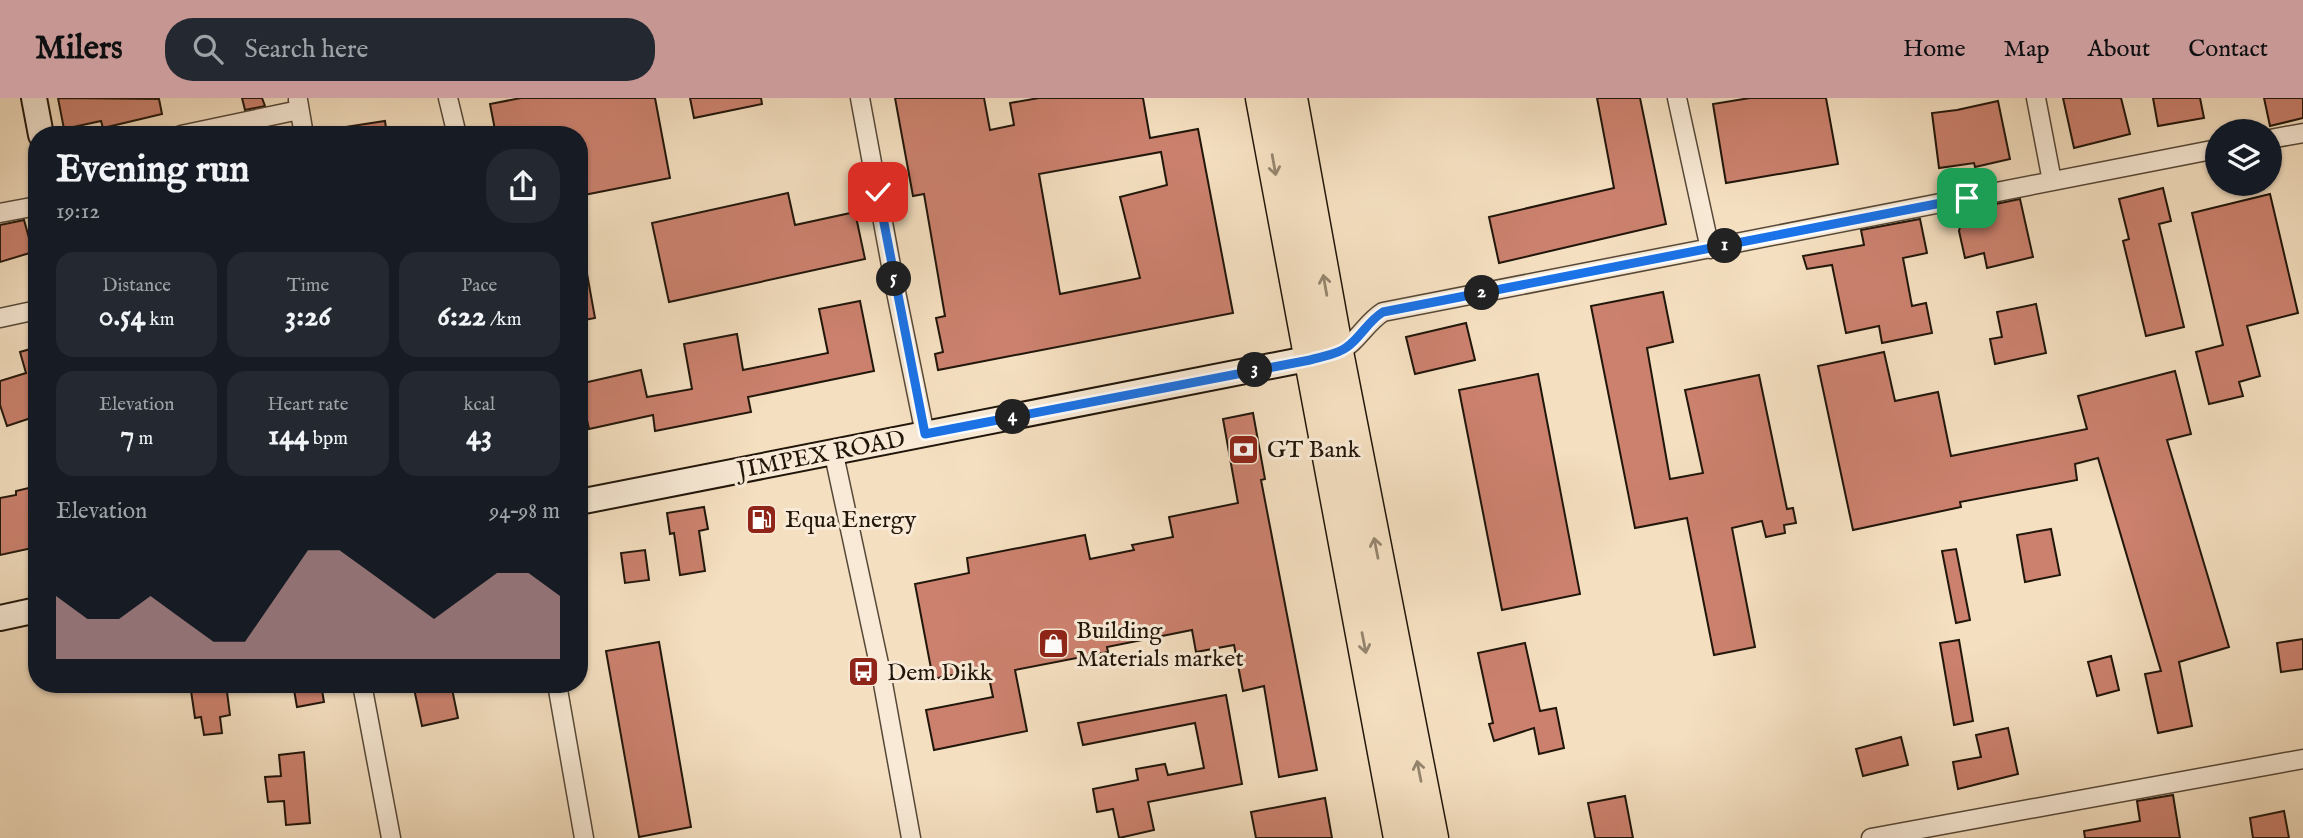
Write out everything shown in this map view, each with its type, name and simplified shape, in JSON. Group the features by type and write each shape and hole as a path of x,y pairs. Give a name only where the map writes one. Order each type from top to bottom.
{"highway":[{"path":"1262,98 1324,356 1433,838"},
{"path":"1292,98 1324,356 1401,838"}],"street":[{"path":"34,98 39,126"},
{"path":"449,98 455,126"},
{"path":"860,98 925,434"},
{"path":"1677,98 1710,249"},
{"path":"2036,98 2052,181"},
{"path":"215,126 298,104 302,126"},
{"path":"2282,137 2303,133"},
{"path":"1324,356 1349,346 1374,317 1383,312 2205,151"},
{"path":"0,213 28,208"},
{"path":"0,318 28,312"},
{"name":"JIMPEX ROAD","path":"588,500 833,450 1324,356"},
{"path":"833,450 879,667 911,838"},
{"path":"0,618 28,612"},
{"path":"364,693 391,838"},
{"path":"559,693 584,838"},
{"path":"1871,838 2303,759"}],"building":[{"path":"58,98 159,99 162,114 111,126 102,126 101,121 63,126"},
{"path":"242,98 262,98 265,106 245,110"},
{"path":"521,98 655,98 670,178 588,194 588,126 494,126 490,104"},
{"path":"690,98 761,98 762,104 694,118"},
{"path":"895,98 984,98 990,130 1014,125 1010,103 1039,98 1143,98 1150,138 1198,129 1233,313 938,370 935,354 943,352 936,318 945,316 924,194 913,196","holes":["1161,152 1167,185 1120,197 1140,278 1060,294 1039,174"]},
{"path":"1597,98 1640,98 1666,224 1499,263 1489,217 1614,188"},
{"path":"1750,98 1826,98 1838,164 1726,183 1713,104"},
{"path":"2063,98 2121,98 2130,134 2074,148"},
{"path":"2153,98 2200,98 2204,118 2158,126"},
{"path":"2264,98 2303,98 2303,118 2282,123 2282,119 2268,119"},
{"path":"1998,101 2010,159 1975,167 1974,163 1939,168 1932,113"},
{"path":"385,121 386,126 352,126"},
{"path":"2163,188 2171,221 2159,224 2184,327 2146,336 2123,241 2129,239 2119,199"},
{"path":"788,193 795,225 855,212 865,259 669,302 652,223"},
{"path":"2270,196 2298,313 2247,326 2260,376 2239,382 2243,396 2209,404 2196,352 2223,345 2192,213"},
{"path":"2020,199 2033,257 1987,268 1984,253 1965,258 1959,231 1962,219 1976,208"},
{"path":"1920,219 1927,253 1903,258 1912,306 1926,303 1932,333 1882,343 1879,326 1846,333 1832,265 1807,269 1803,256 1864,245 1861,230"},
{"path":"24,220 28,234 28,254 0,262 0,225"},
{"path":"588,279 595,318 588,319"},
{"path":"1663,292 1673,342 1647,348 1670,479 1703,473 1685,390 1759,375 1787,509 1793,508 1796,523 1784,525 1785,533 1766,537 1762,521 1732,528 1755,647 1714,655 1687,518 1635,528 1591,306"},
{"path":"860,301 874,371 748,397 751,412 655,431 653,415 589,429 588,382 641,370 647,397 692,389 684,344 737,334 743,370 828,353 819,309"},
{"path":"2036,304 2046,353 1995,364 1990,339 2002,337 1997,312"},
{"path":"1466,323 1475,360 1415,374 1406,337"},
{"path":"28,350 28,419 7,426 0,405 0,381 26,373 20,352"},
{"path":"1884,352 1895,401 1938,392 1951,456 2087,429 2078,396 2175,371 2191,434 2167,440 2229,647 2179,662 2192,726 2158,733 2145,674 2161,671 2098,458 2075,464 2077,480 1960,502 1961,507 1853,530 1818,366"},
{"path":"1538,374 1580,594 1502,610 1459,390"},
{"path":"1253,413 1265,479 1261,480 1317,770 1279,777 1264,686 1243,691 1234,645 1196,652 1192,630 1107,647 1108,652 1015,670 1027,731 934,750 926,710 993,697 987,668 933,679 915,584 969,573 967,558 1085,535 1090,559 1134,550 1132,545 1173,537 1169,517 1238,503 1223,419"},
{"path":"28,488 28,549 0,555 0,498 16,495 16,491"},
{"path":"704,507 708,529 699,531 705,571 680,575 674,533 670,534 667,513"},
{"path":"2051,529 2060,575 2025,582 2017,535"},
{"path":"1956,549 1970,620 1956,623 1942,551"},
{"path":"645,550 649,580 625,583 621,553"},
{"path":"2303,639 2303,669 2281,672 2277,643"},
{"path":"1959,640 1973,721 1954,725 1940,643"},
{"path":"659,642 691,827 639,837 606,651"},
{"path":"1525,643 1540,711 1556,708 1564,748 1539,754 1534,728 1494,741 1489,724 1493,723 1478,653"},
{"path":"2111,656 2119,690 2097,696 2088,662"},
{"path":"191,693 227,693 230,715 220,717 222,733 204,735 201,717 195,718"},
{"path":"295,693 322,693 324,702 297,707"},
{"path":"415,693 453,693 458,718 422,726"},
{"path":"1226,695 1242,784 1148,802 1154,830 1119,838 1113,809 1097,812 1093,789 1138,780 1136,769 1165,764 1168,775 1204,768 1195,723 1083,745 1078,723"},
{"path":"2008,728 2018,774 1958,789 1953,762 1981,757 1976,735"},
{"path":"1901,737 1908,765 1863,776 1856,749"},
{"path":"304,752 310,823 286,825 284,801 268,802 265,777 281,776 279,755"},
{"path":"2173,795 2180,838 2085,838 2084,831 2140,821 2137,801"},
{"path":"1625,796 1633,838 1595,838 1588,803"},
{"path":"1325,798 1332,838 1256,838 1251,812"},
{"path":"2284,811 2289,838 2253,838 2250,818"}],"place":[{"name":"GT Bank","path":"1244,449"},
{"name":"Equa Energy","path":"762,519"},
{"name":"Building Materials market","path":"1053,644"},
{"name":"Dem Dikk","path":"864,672"}],"route":[{"path":"878,192 925,434 1310,360 1349,346 1374,317 1383,312 1967,198"}]}
